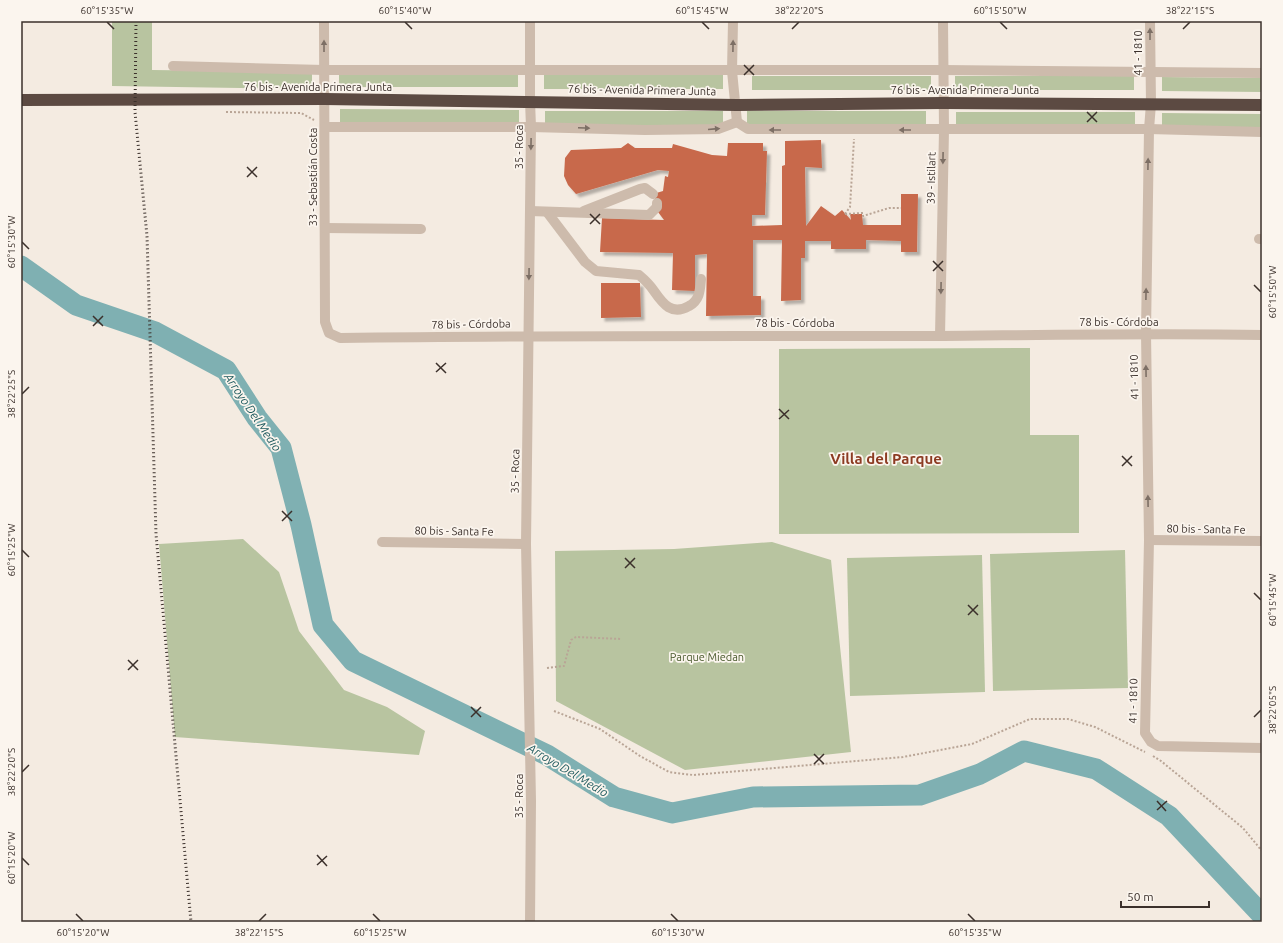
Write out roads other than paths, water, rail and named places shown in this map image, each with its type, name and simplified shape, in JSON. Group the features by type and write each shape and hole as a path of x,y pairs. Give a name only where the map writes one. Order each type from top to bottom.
{"highway":[{"name":"76 bis - Avenida Primera Junta","path":"21,100 324,99 736,105 944,103 1262,105"}],"street":[{"name":"33 - Sebastián Costa","path":"324,21 325,322 329,333"},
{"name":"35 - Roca","path":"530,21 531,127 526,544 532,801 530,922"},
{"path":"734,21 732,71 737,122"},
{"name":"39 - Istilart","path":"940,336 944,130 943,21"},
{"name":"41 - 1810","path":"1150,21 1151,104 1149,130 1146,333 1149,540 1145,733 1150,742 1158,746 1262,748"},
{"name":"76 bis - Avenida Primera Junta","path":"172,66 324,70 943,70 1262,73"},
{"path":"325,127 531,127 646,130 718,129 737,122"},
{"path":"737,122 748,130 1149,130 1262,132"},
{"path":"530,211 547,212 580,213 649,215 657,207 655,199 645,188 640,188 580,213"},
{"path":"547,212 585,262 596,271 639,275 654,290 661,303 670,309 680,310 696,300 700,293 701,279"},
{"path":"325,228 421,229"},
{"name":"78 bis - Córdoba","path":"329,333 340,338 528,335 940,336 1146,333 1262,335"},
{"name":"80 bis - Santa Fe","path":"1149,540 1262,541"},
{"name":"80 bis - Santa Fe","path":"382,542 526,544"}],"waterway":[{"name":"Arroyo Del Medio","path":"21,266 76,305 155,332 226,370 257,418 281,448 301,525 323,625 353,661 547,755 614,797 672,813 753,797 920,795 980,774 1024,751 1096,769 1169,816 1262,915"}],"railway":[{"path":"136,21 135,112 147,236 156,534 191,922"}],"district":[{"name":"Villa del Parque","path":"886,458"}],"park label":[{"name":"Parque Miedan","path":"707,657"}]}
